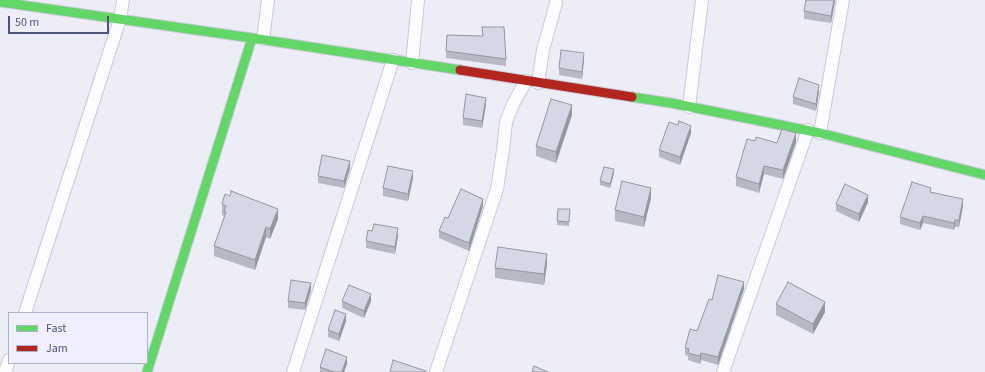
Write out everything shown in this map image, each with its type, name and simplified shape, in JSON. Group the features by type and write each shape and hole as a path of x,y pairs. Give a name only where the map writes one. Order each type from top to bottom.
{"street":[{"path":"25,312 120,19 123,0"},
{"path":"147,372 257,38 268,0"},
{"path":"412,63 418,0"},
{"path":"689,107 702,0"},
{"path":"820,133 844,0"},
{"path":"0,2 257,38 689,107 808,130 985,175"},
{"path":"436,372 497,189 506,122 513,104 532,82 543,50 556,3"},
{"path":"293,372 393,60"},
{"path":"727,370 808,130"}],"building":[{"path":"806,0 834,0 831,16 804,11"},
{"path":"482,27 504,27 506,59 446,51 447,35 483,36"},
{"path":"561,50 584,53 582,72 559,68"},
{"path":"799,78 819,85 816,104 793,97"},
{"path":"466,94 486,98 482,121 463,118"},
{"path":"551,99 572,105 556,152 536,146"},
{"path":"679,121 691,126 680,157 659,150 669,122 678,125"},
{"path":"782,129 796,133 783,170 764,166 759,184 736,177 747,139 755,141 756,137 777,143"},
{"path":"322,155 350,161 344,181 318,176"},
{"path":"388,166 413,171 408,194 383,188"},
{"path":"604,167 614,169 610,184 600,181"},
{"path":"622,181 651,188 644,217 615,210"},
{"path":"912,182 931,188 930,192 963,199 959,220 955,220 954,223 923,216 920,223 900,217"},
{"path":"845,184 868,195 859,214 836,204"},
{"path":"461,189 483,199 469,243 439,231 445,217 448,218"},
{"path":"231,191 278,209 270,229 266,227 255,260 214,246 226,212 224,211 226,206 222,204 225,194 230,196"},
{"path":"558,209 570,209 569,222 557,221"},
{"path":"374,224 398,228 395,247 366,241 368,230 372,231"},
{"path":"498,247 547,254 544,274 495,268"},
{"path":"718,275 744,282 718,357 701,353 700,356 688,353 689,349 685,348 690,329 697,331 709,299 712,300"},
{"path":"291,280 311,283 305,303 288,301"},
{"path":"788,282 825,302 813,324 776,304"},
{"path":"349,285 371,294 364,311 342,301"},
{"path":"335,310 346,314 339,334 328,330"},
{"path":"326,349 347,357 342,372 334,372 320,367"},
{"path":"393,360 426,371 426,372 390,372"},
{"path":"534,366 548,372 532,372"}],"traffic: fast":[{"path":"0,2 252,38 460,70"},
{"path":"147,372 252,38"},
{"path":"632,97 671,103 820,133 985,175"}],"traffic: jam":[{"path":"460,70 632,97"}]}
